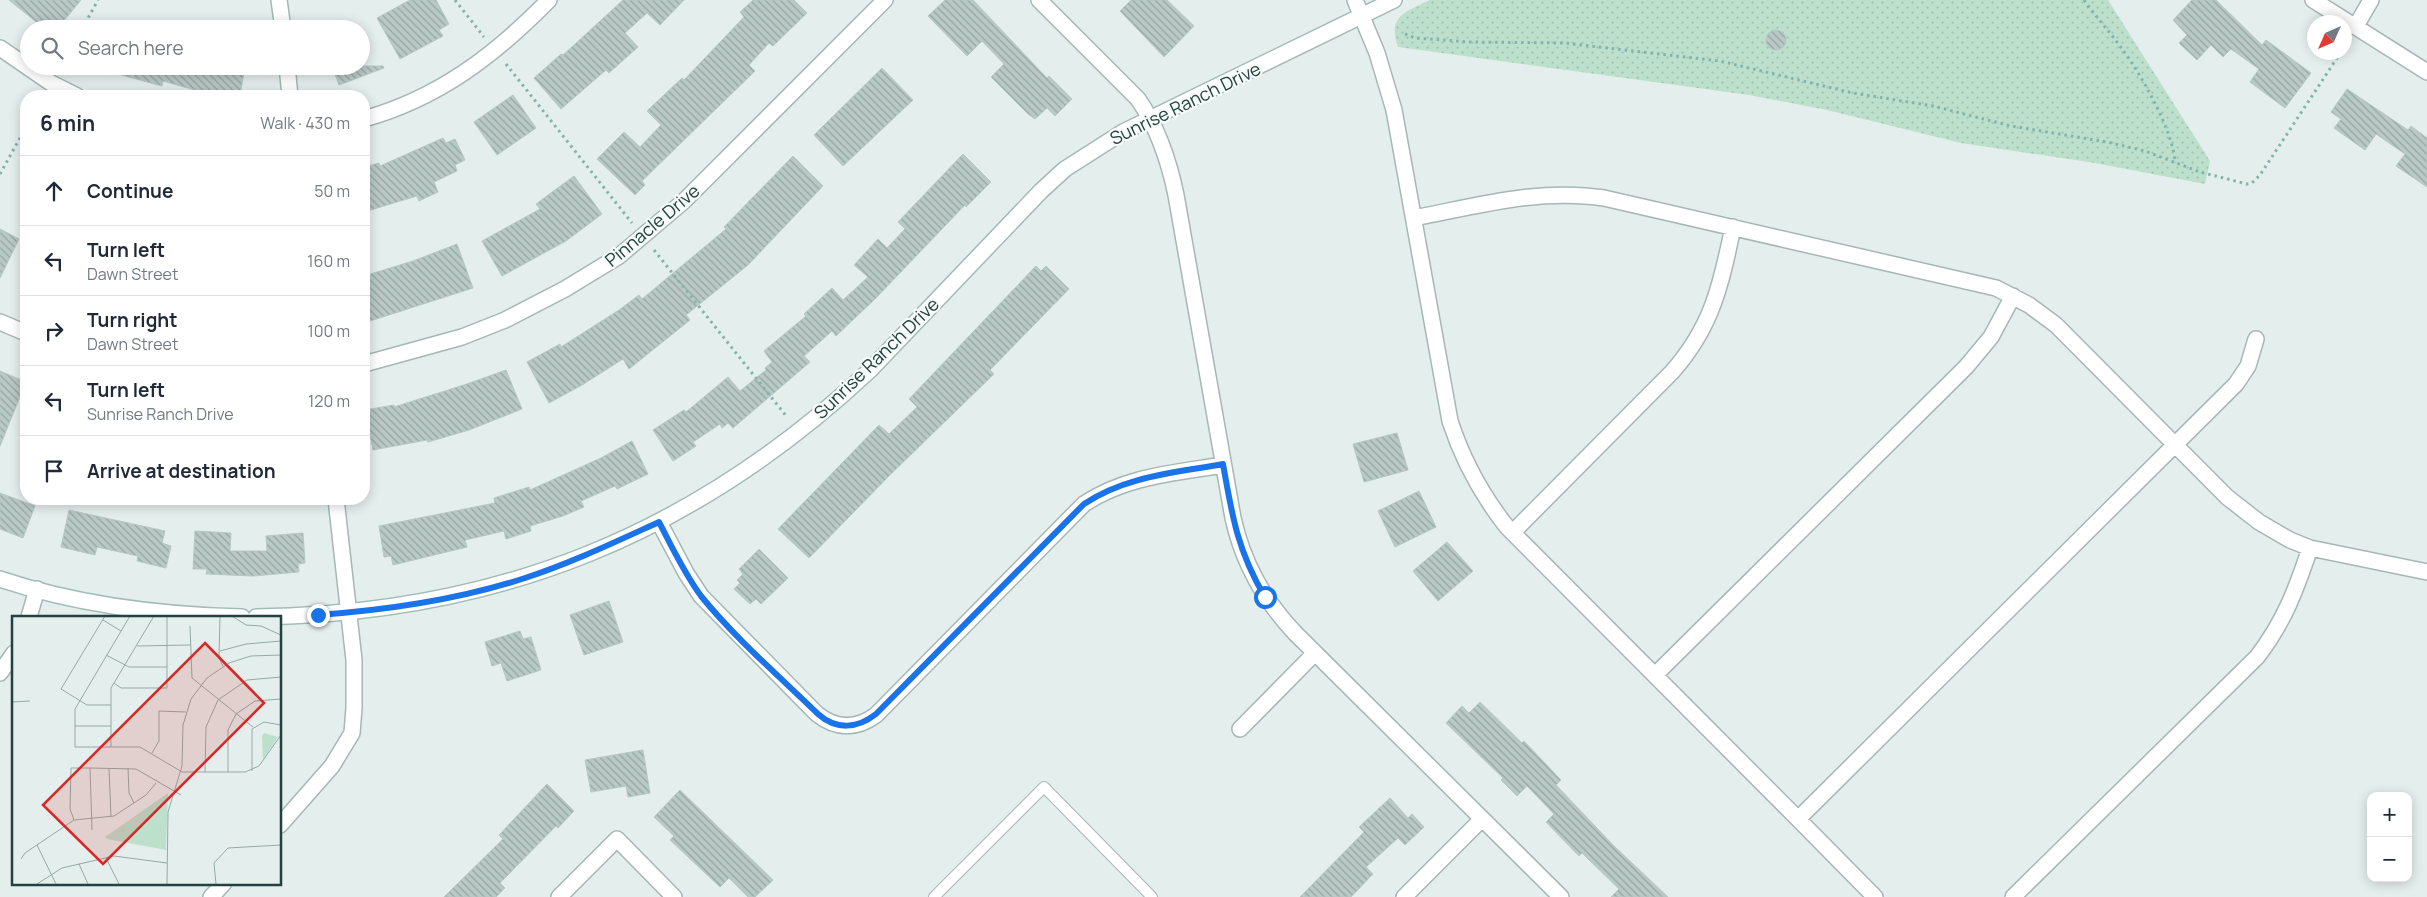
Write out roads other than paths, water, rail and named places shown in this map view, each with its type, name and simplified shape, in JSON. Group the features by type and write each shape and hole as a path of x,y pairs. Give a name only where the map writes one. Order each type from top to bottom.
{"street":[{"path":"279,0 282,20"},
{"path":"370,118 384,114 444,86 472,69 496,50 550,0"},
{"name":"Pinnacle Drive","path":"370,362 462,337 505,320 565,289 619,256 684,202 885,0"},
{"path":"1039,0 1128,88 1150,118 1164,151 1172,176 1238,539 1254,577 1279,616 1561,897"},
{"path":"1354,0 1385,78 1394,110 1450,421 1458,445 1480,490 1513,532 1875,897"},
{"name":"Sunrise Ranch Drive","path":"274,616 348,612 443,599 523,579 592,553 659,522 716,489 799,432 870,370 1034,198 1065,169 1093,150 1150,118 1394,0"},
{"path":"2313,0 2427,72"},
{"path":"2356,26 2371,0"},
{"path":"0,48 20,62"},
{"path":"39,75 65,90"},
{"path":"288,75 289,90"},
{"path":"1414,218 1534,195 1558,194 1604,198 1976,283 2013,296 2036,309 2056,325 2242,510 2274,532 2310,548 2427,572"},
{"path":"1513,532 1672,372 1694,345 1716,300 1733,227"},
{"path":"1655,675 1966,367 1991,337 2013,296"},
{"path":"0,322 20,330"},
{"path":"1798,819 2236,384 2248,366 2256,339"},
{"path":"659,522 690,579 720,618 818,714 833,724 851,726 860,724 876,714 1084,504 1118,485 1137,479 1223,464"},
{"path":"281,824 332,766 352,733 354,660 337,505"},
{"path":"2013,897 2257,658 2289,608 2310,548"},
{"path":"0,579 37,589 133,609 228,616"},
{"path":"29,616 37,589"},
{"path":"1240,728 1315,652"},
{"path":"0,673 12,656"},
{"path":"1404,897 1482,819"},
{"path":"559,897 617,839 674,897"},
{"path":"211,897 223,884"}],"lane":[{"path":"934,897 1044,787 1152,897"}]}
